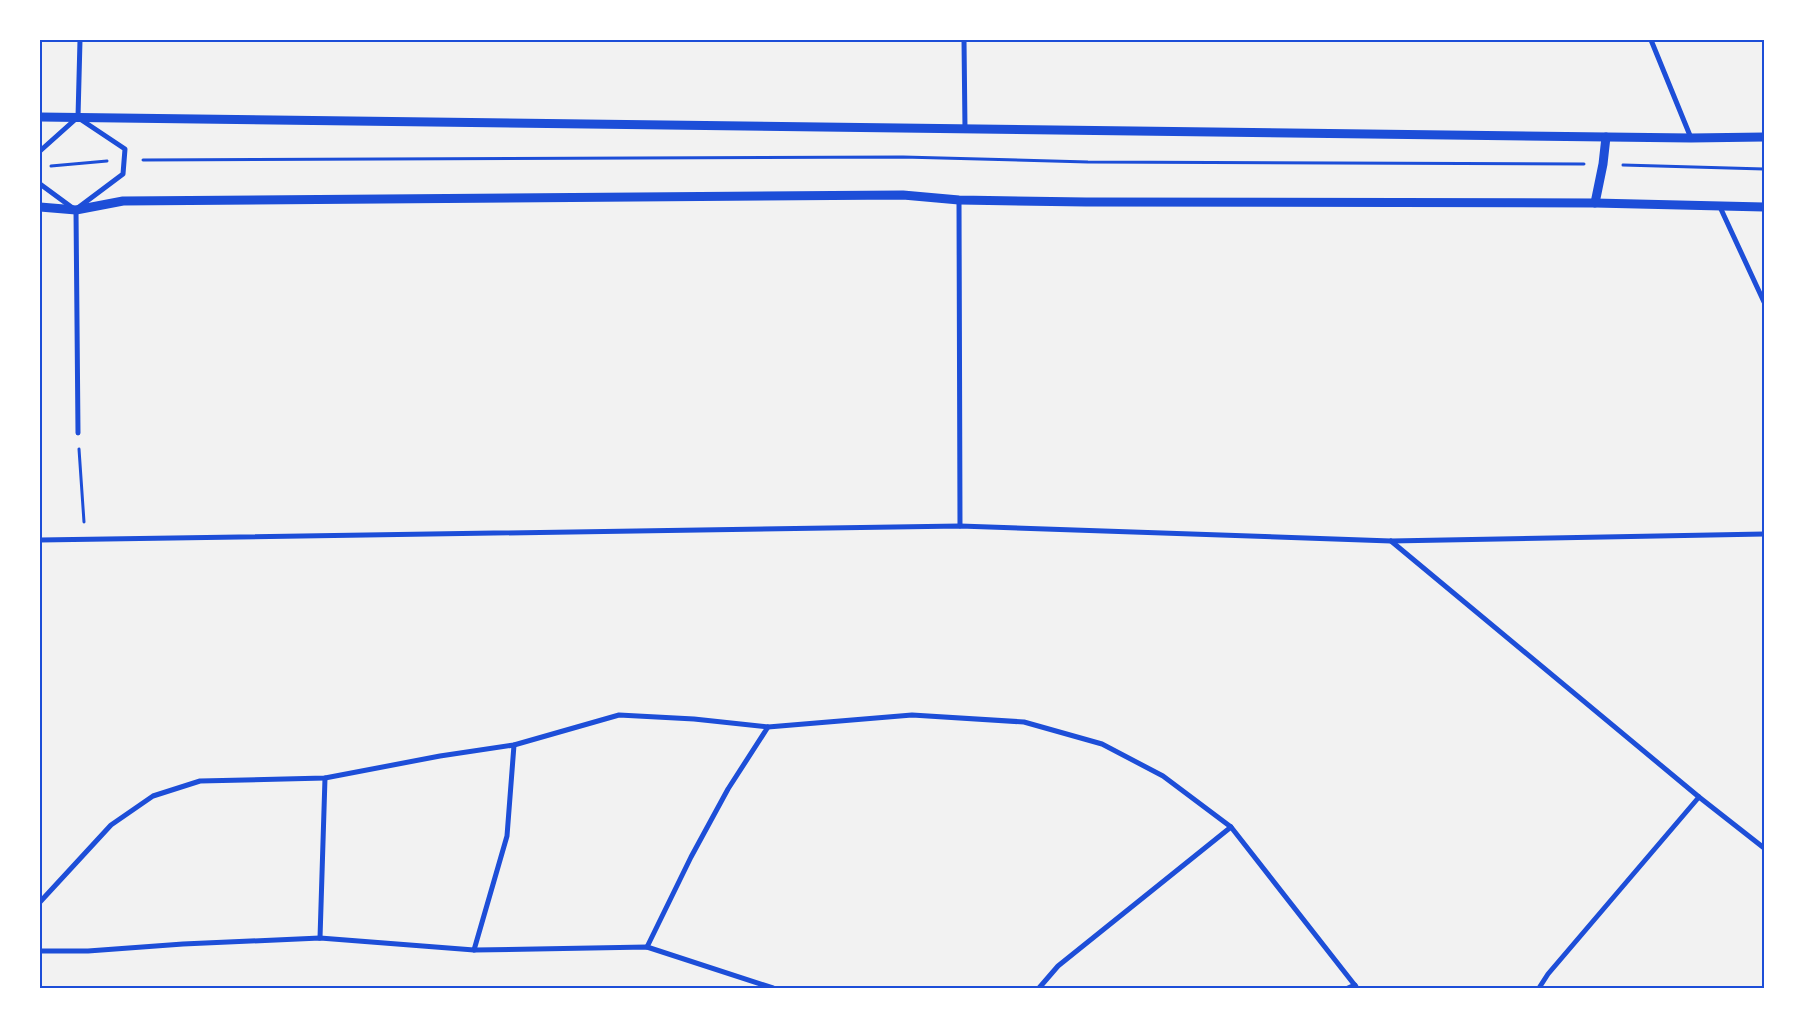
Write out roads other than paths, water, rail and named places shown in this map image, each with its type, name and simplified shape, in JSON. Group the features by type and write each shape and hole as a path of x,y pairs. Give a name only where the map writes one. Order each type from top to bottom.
{"street":[{"path":"40,151 78,117 80,40"},
{"path":"964,40 965,129"},
{"path":"1651,40 1691,138"},
{"path":"40,117 1691,138 1764,137"},
{"path":"76,210 123,174 125,149 78,117"},
{"path":"1595,203 1606,137"},
{"path":"40,184 76,210"},
{"path":"40,207 76,210 123,201 894,195 959,200 1086,202 1595,203 1764,207"},
{"path":"959,200 960,526"},
{"path":"1720,207 1764,302"},
{"path":"76,210 78,433"},
{"path":"40,540 960,526 1391,541 1764,534"},
{"path":"1391,541 1699,797 1764,848"},
{"path":"40,902 111,825 153,796 200,781 325,778 440,756 514,745 618,715 694,719 768,727 912,715 1024,722 1102,744 1163,776 1231,827 1356,986 1348,988"},
{"path":"647,947 691,857 724,798 768,727"},
{"path":"474,950 507,836 514,745"},
{"path":"320,938 325,778"},
{"path":"1539,988 1548,974 1699,797"},
{"path":"1039,988 1058,966 1231,827"},
{"path":"40,951 88,951 183,944 320,938 474,950 647,947 773,988"}]}
